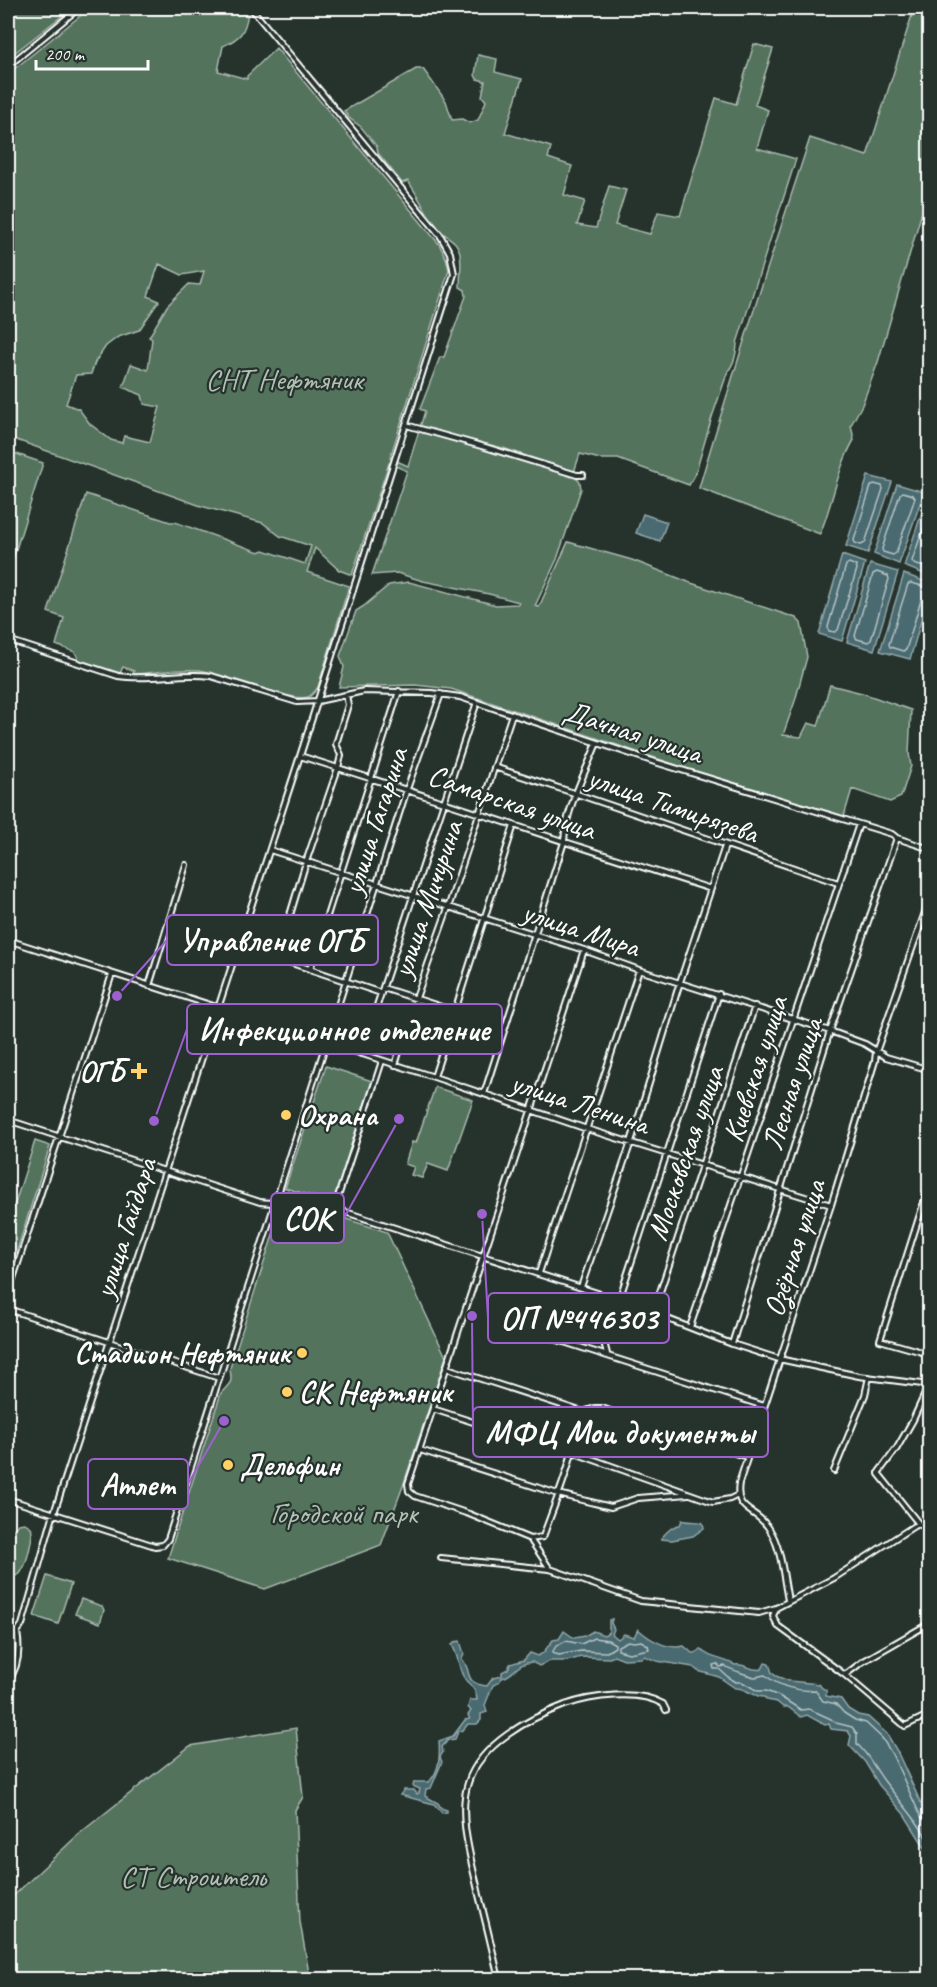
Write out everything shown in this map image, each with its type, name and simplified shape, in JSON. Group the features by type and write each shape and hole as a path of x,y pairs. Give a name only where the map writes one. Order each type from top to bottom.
{"street":[{"path":"8,66 79,8"},
{"name":"улица Гайдара","path":"17,1632 27,1609 54,1514 454,274 450,253 440,235 251,8"},
{"path":"406,425 583,475"},
{"name":"Дачная улица","path":"8,640 118,676 134,678 197,675 221,679 297,702 318,701 364,691 441,694 477,702 691,774 892,834 897,838 930,849"},
{"path":"310,969 399,691"},
{"path":"277,958 338,768 341,755 336,744 348,705 346,694"},
{"name":"улица Гагарина","path":"54,1514 156,1546 163,1545 168,1539 376,884 441,694"},
{"path":"361,1054 477,702"},
{"name":"улица Мичурина","path":"395,1065 512,714"},
{"path":"484,1094 564,842 564,833 597,743"},
{"name":"Самарская улица","path":"300,756 711,889"},
{"name":"улица Тимирязева","path":"494,767 838,883"},
{"name":"Киевская улица","path":"690,1327 859,824"},
{"path":"434,1077 514,825"},
{"name":"Лесная улица","path":"732,1344 831,1031 897,838"},
{"path":"581,1287 631,1142 725,846"},
{"name":"улица Мира","path":"270,850 831,1031 865,1044 886,1057 930,1070"},
{"path":"149,986 186,865"},
{"name":"Озёрная улица","path":"738,1495 747,1456 831,1205 876,1052 930,898"},
{"name":"улица Ленина","path":"8,940 434,1077 587,1129 831,1205"},
{"path":"238,945 345,981 416,998 454,1011"},
{"path":"550,1569 530,1539 469,1514 415,1496 409,1491 408,1484 584,950"},
{"path":"539,1273 639,970"},
{"path":"8,1294 112,974"},
{"path":"607,1354 605,1346 619,1300 719,994"},
{"name":"Московская улица","path":"653,1313 755,1006"},
{"path":"334,1209 382,1061"},
{"path":"8,1120 260,1202 311,1201 581,1287 732,1344 779,1359 859,1376 929,1385 913,1420 879,1474 920,1524 930,1530"},
{"path":"930,1183 880,1340 922,1352 930,1358"},
{"path":"8,1309 219,1378"},
{"path":"542,1335 764,1406"},
{"path":"447,1368 583,1412 602,1408 662,1430 747,1456"},
{"path":"834,1471 865,1395 869,1377"},
{"path":"433,1409 572,1452 713,1502 738,1495 744,1507 762,1520 772,1533 779,1551 788,1600"},
{"path":"420,1450 558,1494 610,1507 638,1498 690,1494"},
{"path":"530,1539 543,1536 566,1478 572,1452"},
{"path":"8,1499 54,1514"},
{"path":"441,1558 550,1569 641,1601 759,1613 776,1608 834,1578 920,1524"},
{"path":"776,1608 773,1616 778,1626 845,1675 906,1726 930,1714"},
{"path":"845,1675 862,1662 930,1623"},
{"path":"8,1629 17,1632 18,1658 8,1681"},
{"path":"499,1980 466,1835 466,1789 476,1767 487,1752 519,1726 568,1704 616,1695 653,1700 663,1704 666,1710"}],"green space":[{"path":"8,8 72,8 8,58"},
{"name":"СНТ Нефтяник","path":"90,8 243,8 248,13 245,25 238,37 223,46 218,71 247,79 247,76 276,48 439,244 446,258 449,270 390,458 408,466 425,411 420,409 440,357 444,357 466,296 465,290 460,287 460,253 456,243 432,220 408,181 402,183 361,127 344,111 416,69 423,69 446,101 452,120 462,119 470,123 478,120 486,101 482,96 485,81 477,79 475,75 478,55 497,59 495,72 522,79 505,133 551,147 548,158 572,166 564,195 585,201 577,225 596,228 609,186 626,190 615,225 650,234 658,212 680,216 716,98 736,104 754,44 773,49 755,105 768,110 757,148 796,159 737,343 735,358 728,371 712,417 695,475 689,485 618,459 600,459 580,454 574,472 503,448 458,437 456,441 575,477 580,482 581,489 557,559 535,606 539,607 568,542 632,560 691,583 796,618 801,623 807,657 783,735 801,737 808,723 818,726 830,685 911,710 909,753 911,766 901,797 890,802 852,789 844,816 682,767 451,689 415,685 339,687 344,667 340,656 356,611 389,585 409,582 496,605 518,604 519,602 397,573 372,575 407,471 389,463 352,575 339,570 315,548 307,572 349,586 318,687 310,696 299,698 287,696 199,670 133,674 134,671 123,667 120,673 79,660 75,652 56,645 64,618 48,612 86,494 259,552 264,550 305,564 311,546 280,536 263,523 201,506 8,437 8,74","holes":["159,264 182,275 204,271 200,285 189,284 167,306 149,337 152,339 148,370 131,364 123,387 142,395 144,404 160,407 150,442 124,436 122,443 111,440 90,424 79,409 66,404 76,375 91,374 95,362 106,346 118,337 139,330 159,301 148,296"]},
{"path":"897,8 929,8 929,188 878,362 862,405 851,425 854,440 843,463 820,534 699,488 810,138 867,156 913,12"},
{"path":"8,451 43,463 8,575"},
{"path":"326,1066 372,1081 333,1202 285,1188"},
{"path":"435,1087 473,1100 448,1171 428,1164 422,1178 411,1175 414,1167 405,1164 412,1142 416,1143"},
{"path":"35,1141 50,1146 8,1279 8,1225"},
{"name":"Городской парк","path":"306,1206 387,1232 446,1357 381,1545 265,1589 168,1558 221,1393 230,1382 230,1368 279,1216 300,1223"},
{"path":"25,1523 31,1527 32,1531 26,1563 18,1575 8,1575 9,1541 18,1524"},
{"path":"47,1576 71,1584 58,1624 34,1616"},
{"path":"81,1599 102,1606 104,1610 100,1623 75,1614"},
{"name":"СТ Строитель","path":"296,1728 303,1797 295,1810 300,1922 310,1979 8,1979 8,1901 80,1833 190,1746"}],"water":[{"path":"868,476 892,482 868,553 846,546"},
{"path":"897,484 924,492 899,564 874,554"},
{"path":"928,494 930,494 929,576 904,566"},
{"path":"643,514 667,522 660,541 636,533"},
{"path":"842,555 865,563 842,641 819,634"},
{"path":"870,564 898,572 874,650 847,642"},
{"path":"904,574 929,583 929,593 910,659 880,651"},
{"path":"682,1520 703,1523 704,1528 693,1536 672,1540 661,1539 669,1530 680,1525"},
{"path":"612,1619 614,1629 612,1634 618,1639 624,1634 634,1637 638,1629 660,1643 672,1647 684,1646 692,1653 700,1649 735,1665 758,1670 762,1669 765,1663 769,1664 772,1673 776,1676 789,1681 819,1684 826,1690 826,1696 841,1699 848,1709 858,1715 868,1717 887,1734 897,1751 929,1821 929,1854 904,1814 879,1785 865,1762 849,1745 851,1736 848,1731 831,1729 829,1724 825,1725 807,1715 801,1717 788,1707 735,1688 719,1677 698,1671 693,1667 657,1661 644,1656 624,1659 614,1655 610,1658 581,1657 567,1661 550,1661 539,1666 532,1662 522,1664 493,1685 485,1705 487,1712 481,1714 481,1720 477,1724 468,1724 458,1732 455,1739 448,1740 442,1747 443,1752 440,1757 442,1762 431,1788 426,1789 425,1796 438,1803 447,1812 442,1813 434,1804 400,1795 404,1790 414,1790 417,1794 419,1793 420,1789 413,1786 414,1782 429,1782 433,1778 438,1763 439,1741 453,1736 465,1720 470,1719 468,1715 471,1711 468,1707 470,1700 477,1700 474,1689 461,1672 452,1645 454,1642 460,1641 464,1654 462,1659 471,1679 487,1686 493,1678 502,1676 502,1672 508,1669 510,1664 524,1660 530,1653 538,1656 543,1653 553,1640 559,1639 564,1631 574,1638 585,1636 593,1631 604,1635 609,1632 609,1620"}],"place":[{"name":"Управление ОГБ","path":"117,996"},
{"name":"ОГБ","path":"139,1071"},
{"name":"Охрана","path":"286,1115"},
{"name":"СОК","path":"399,1119"},
{"name":"Инфекционное отделение","path":"154,1121"},
{"name":"ОП №446303","path":"482,1214"},
{"name":"МФЦ Мои документы","path":"472,1316"},
{"name":"Стадион Нефтяник","path":"302,1353"},
{"name":"СК Нефтяник","path":"287,1392"},
{"name":"Атлет","path":"224,1421"},
{"name":"Дельфин","path":"228,1465"}]}
